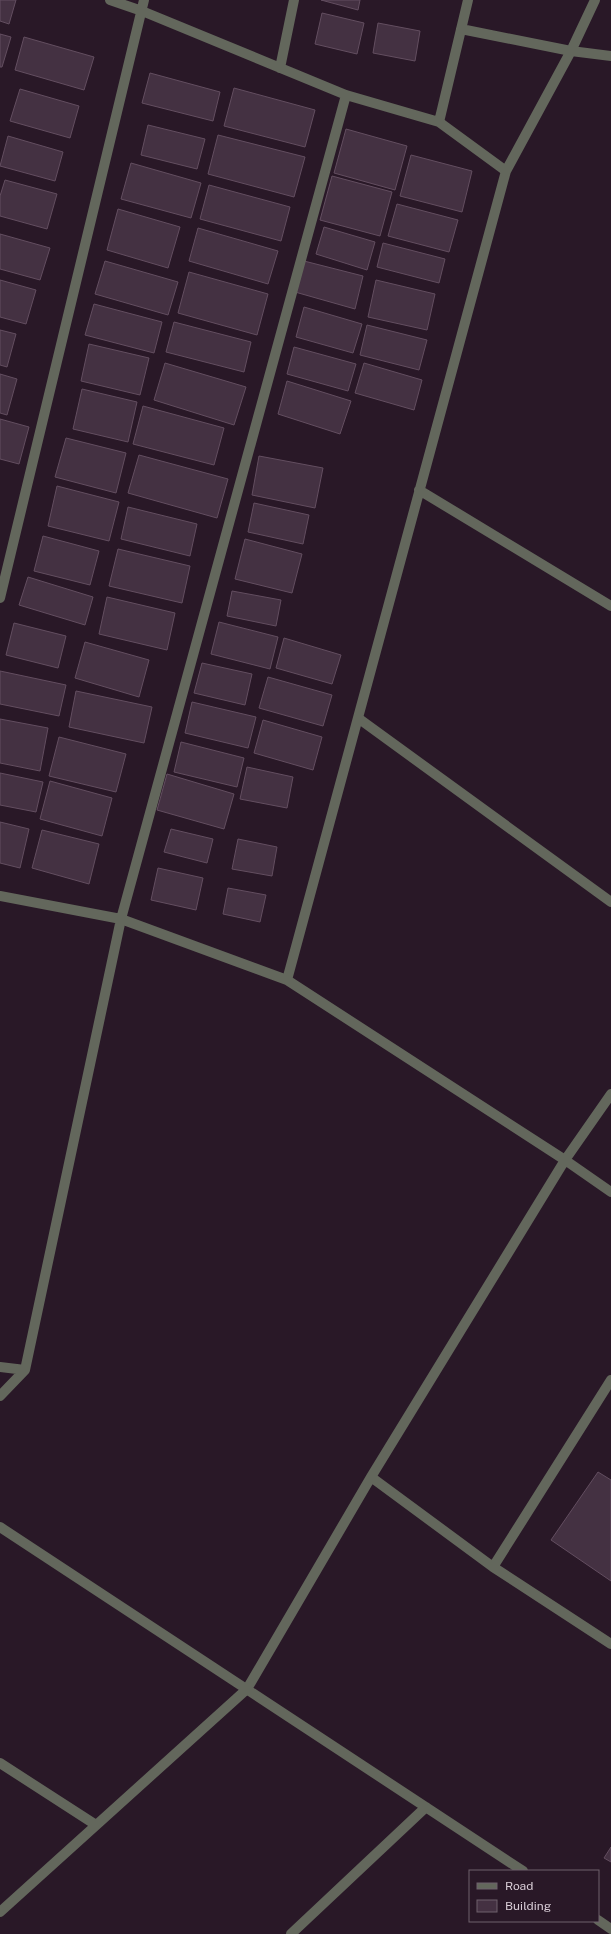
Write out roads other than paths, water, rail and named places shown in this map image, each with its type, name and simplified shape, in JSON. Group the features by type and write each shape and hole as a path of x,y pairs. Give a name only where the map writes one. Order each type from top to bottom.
{"street":[{"path":"110,0 142,11 346,95 439,122 506,171"},
{"path":"0,598 144,0"},
{"path":"280,68 294,0"},
{"path":"439,122 468,0"},
{"path":"287,980 506,171 571,51 595,0"},
{"path":"461,29 571,51 611,56"},
{"path":"0,1396 25,1370 121,919 346,95"},
{"path":"419,490 611,606"},
{"path":"358,718 611,902"},
{"path":"0,896 121,919 287,980 565,1160 611,1192"},
{"path":"0,1912 247,1689 371,1477 565,1160 611,1094"},
{"path":"0,1367 25,1370"},
{"path":"494,1567 611,1380"},
{"path":"371,1477 494,1567 611,1644"},
{"path":"0,1526 521,1870"},
{"path":"0,1763 96,1825"},
{"path":"291,1934 426,1807"},
{"path":"599,1921 611,1929"}]}
